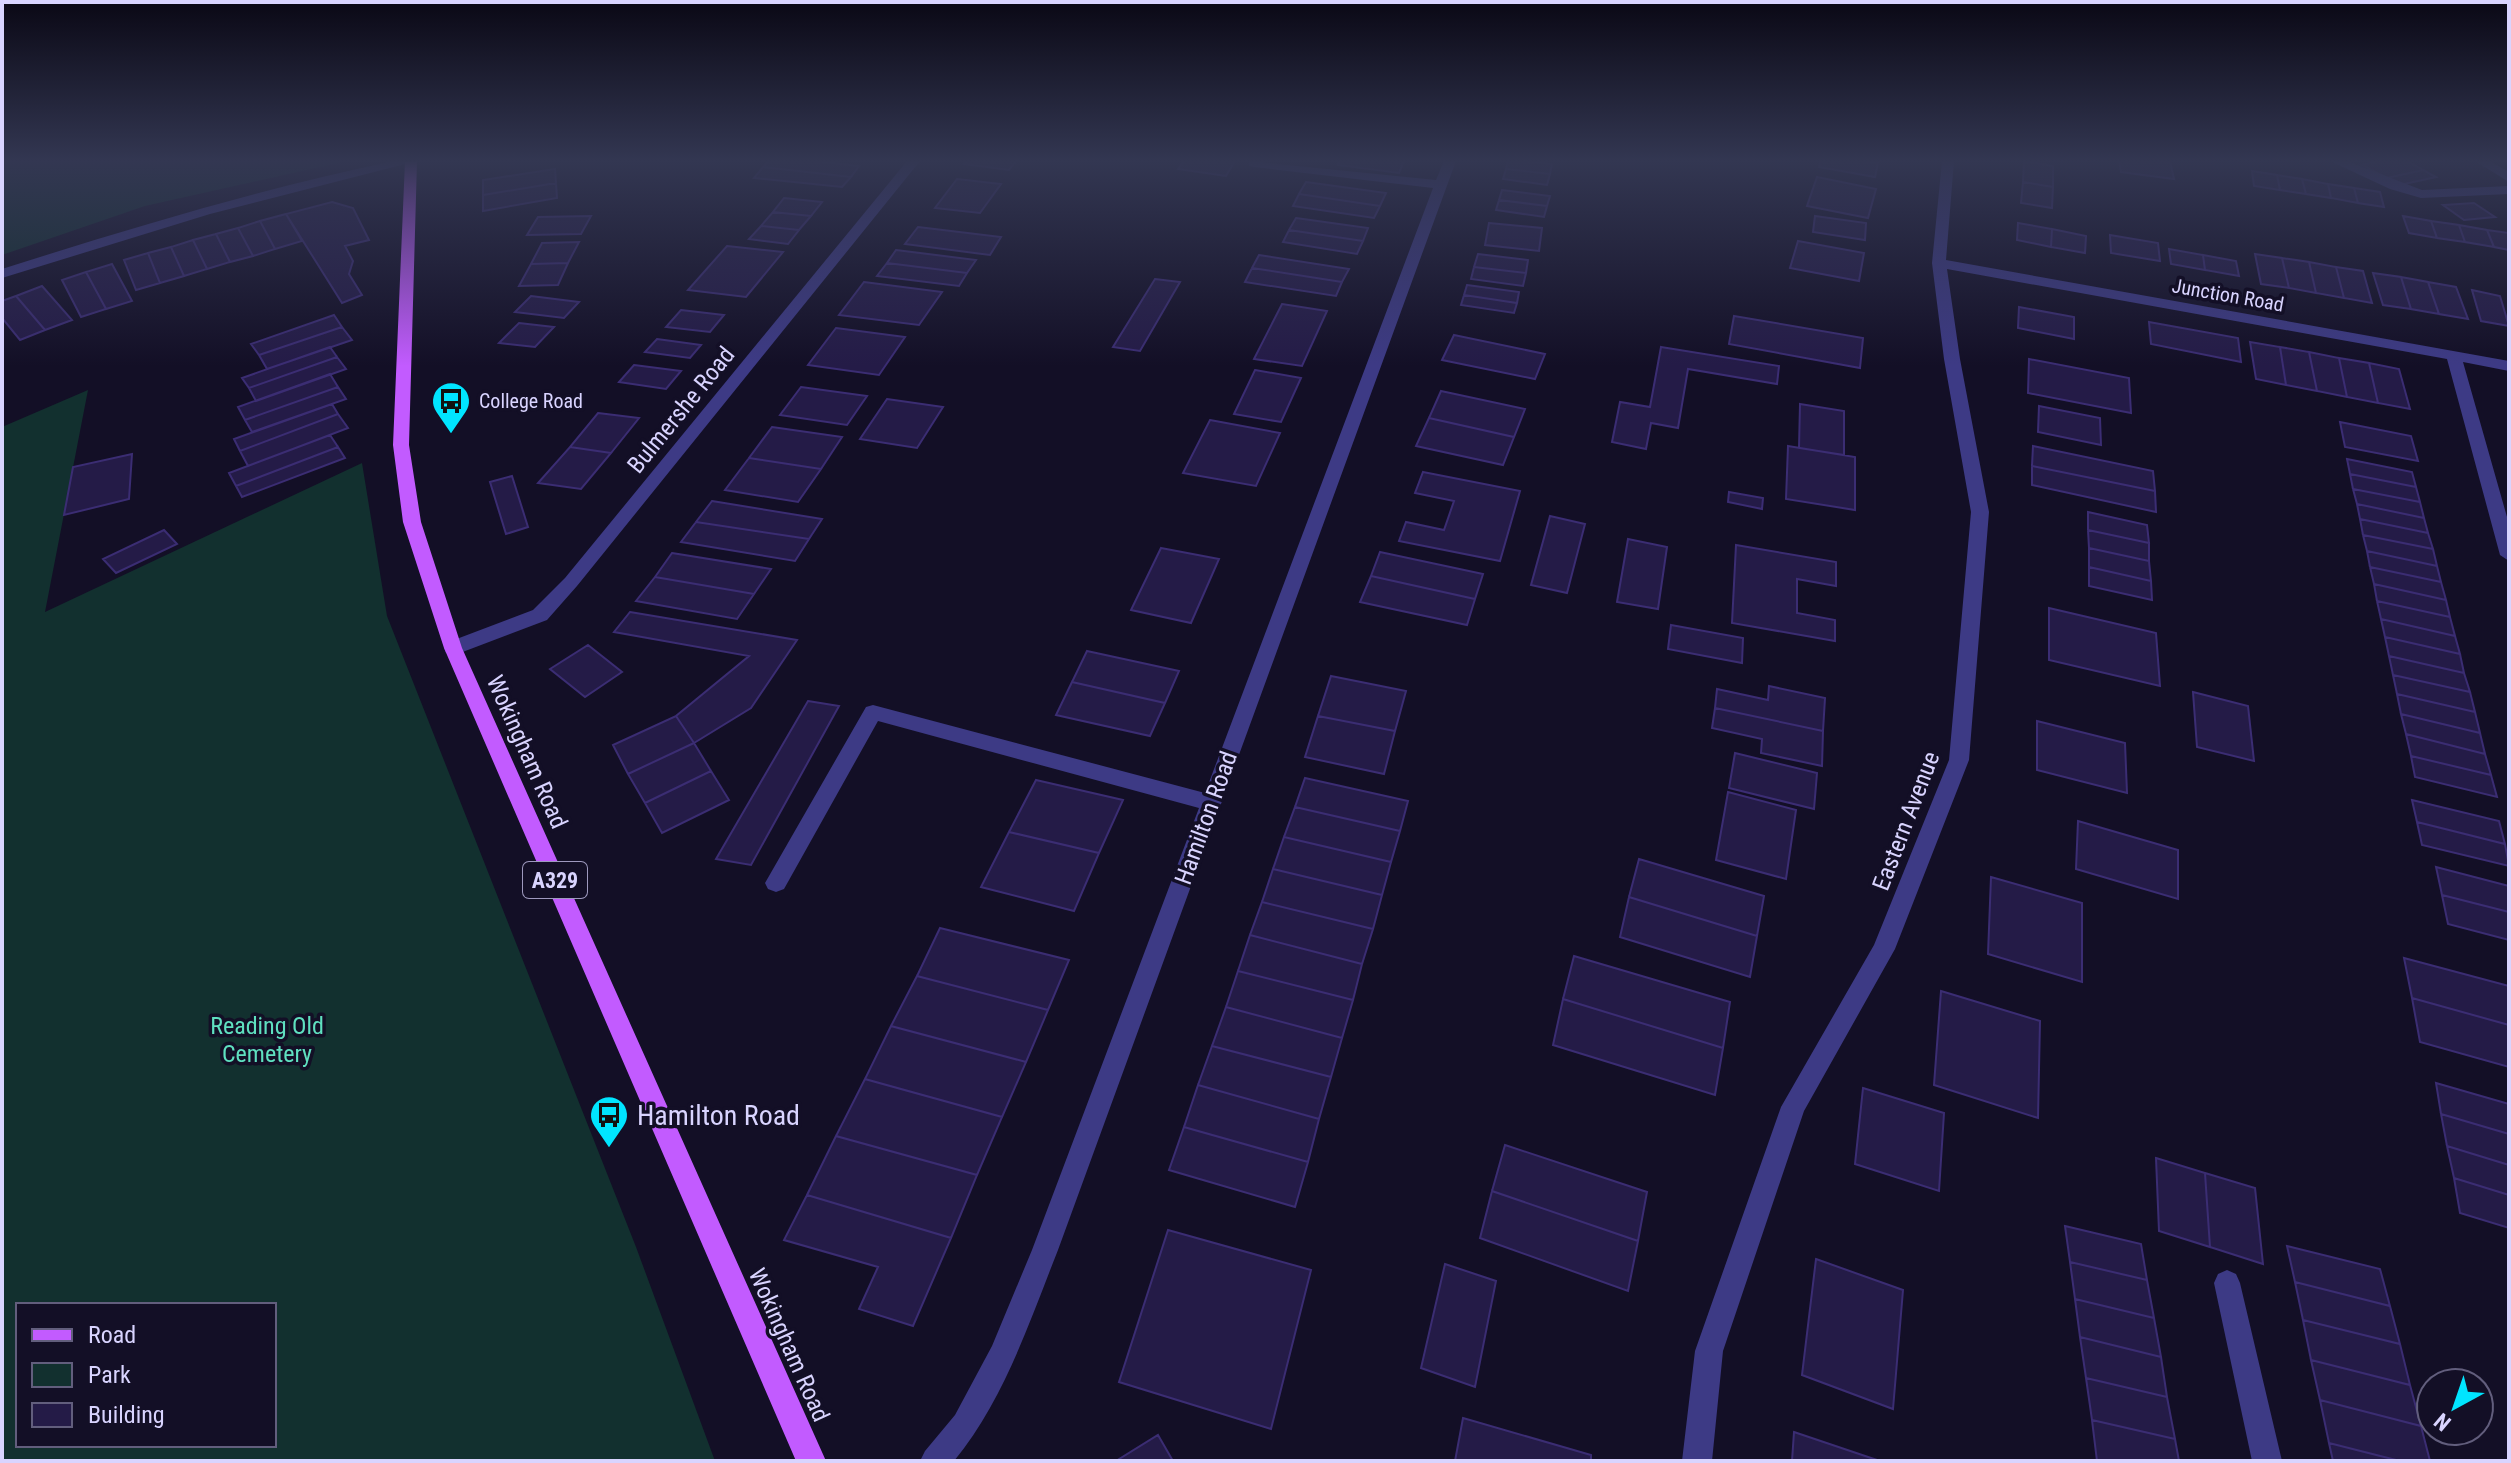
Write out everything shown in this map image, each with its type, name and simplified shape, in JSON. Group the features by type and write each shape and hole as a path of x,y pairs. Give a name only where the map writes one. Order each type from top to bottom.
{"main road":[{"name":"Wokingham Road","path":"409,229 401,445 412,522 453,648 811,1461"}],"street":[{"path":"2,274 138,229"},
{"name":"Bulmershe Road","path":"453,648 540,615 571,582 858,229"},
{"name":"Hamilton Road","path":"935,1461 965,1425 1002,1356 1426,229"},
{"name":"Eastern Avenue","path":"1697,1461 1709,1351 1793,1107 1884,949 1959,760 1980,512 1952,359 1939,263 1942,229"},
{"name":"Junction Road","path":"1939,263 2509,366"},
{"path":"2454,356 2509,555"},
{"path":"776,883 873,712 1212,803"},
{"path":"2227,1283 2267,1461"}],"green space":[{"path":"2,229 77,229 2,255"},
{"name":"Reading Old Cemetery","path":"88,390 45,612 362,463 387,616 636,1247 715,1461 2,1461 2,427"}],"building":[{"path":"239,229 264,229 275,249 253,256"},
{"path":"239,229 253,256 230,262 216,234"},
{"path":"264,229 295,229 302,241 275,249"},
{"path":"296,229 364,229 369,240 345,246 353,261 349,274 362,295 342,303"},
{"path":"530,229 584,229 581,234 527,235"},
{"path":"758,229 799,230 788,244 749,239"},
{"path":"916,229 1001,237 990,255 905,244"},
{"path":"1289,229 1368,229 1363,241"},
{"path":"1488,229 1542,229 1539,251 1485,245"},
{"path":"1813,229 1866,229 1865,240 1813,232"},
{"path":"2018,229 2052,229 2051,247 2017,240"},
{"path":"2052,229 2086,236 2085,253 2051,247"},
{"path":"2408,229 2434,229 2437,238 2409,233"},
{"path":"2434,229 2461,229 2465,242 2437,238"},
{"path":"2461,229 2483,229 2487,230 2494,247 2465,242"},
{"path":"1289,230 1363,241 1357,254 1283,242"},
{"path":"2487,230 2509,233 2509,250 2494,247"},
{"path":"216,234 230,262 207,269 193,240"},
{"path":"2110,235 2158,243 2160,261 2111,253"},
{"path":"193,240 207,269 184,276 171,247"},
{"path":"1798,241 1864,253 1859,281 1790,268"},
{"path":"579,242 568,263 531,264 542,243"},
{"path":"727,246 783,252 746,297 688,290"},
{"path":"171,247 184,276 160,283 148,253"},
{"path":"2169,249 2203,255 2205,270 2171,264"},
{"path":"896,250 976,260 967,273 887,263"},
{"path":"148,253 160,283 136,290 124,260"},
{"path":"1478,254 1528,260 1526,273 1474,267"},
{"path":"2255,254 2282,258 2289,288 2261,284"},
{"path":"1259,255 1349,269 1342,282 1252,268"},
{"path":"2203,255 2236,261 2239,276 2205,270"},
{"path":"2282,258 2309,262 2316,293 2289,288"},
{"path":"2309,262 2336,267 2344,298 2316,293"},
{"path":"568,263 558,285 519,286 531,264"},
{"path":"887,263 967,273 959,286 877,276"},
{"path":"112,264 132,301 106,309 86,272"},
{"path":"1474,267 1526,273 1523,286 1471,279"},
{"path":"2336,267 2363,271 2372,303 2344,298"},
{"path":"1252,268 1342,282 1336,296 1245,282"},
{"path":"86,272 106,309 81,317 62,280"},
{"path":"2373,273 2401,277 2411,309 2383,305"},
{"path":"2401,277 2428,282 2439,314 2411,309"},
{"path":"1155,279 1180,282 1140,351 1113,347"},
{"path":"864,282 942,292 919,325 839,315"},
{"path":"2428,282 2456,287 2468,319 2439,314"},
{"path":"1467,285 1519,292 1517,303 1464,295"},
{"path":"42,286 72,320 45,330 16,296"},
{"path":"2472,290 2500,296 2509,326 2481,321"},
{"path":"1464,295 1517,303 1514,313 1461,305"},
{"path":"16,296 45,330 20,340 2,318 2,301"},
{"path":"531,296 579,302 564,318 515,312"},
{"path":"1282,304 1327,311 1302,366 1254,359"},
{"path":"2019,307 2074,317 2074,339 2018,328"},
{"path":"681,310 724,315 710,332 666,327"},
{"path":"334,315 342,327 259,355 251,344"},
{"path":"1734,316 1863,338 1860,368 1729,344"},
{"path":"2149,322 2238,338 2241,362 2151,344"},
{"path":"519,323 554,327 535,347 499,343"},
{"path":"342,327 352,340 267,369 259,355"},
{"path":"836,328 905,337 879,375 808,365"},
{"path":"1454,335 1545,354 1535,379 1442,360"},
{"path":"657,339 701,345 690,358 645,352"},
{"path":"2250,342 2280,347 2286,385 2256,379"},
{"path":"330,347 337,357 249,388 242,378"},
{"path":"1661,347 1779,366 1777,384 1688,369 1678,428 1651,423 1646,449 1612,442 1620,402 1650,407"},
{"path":"2280,347 2309,352 2317,391 2286,385"},
{"path":"2309,352 2339,358 2347,397 2317,391"},
{"path":"337,357 346,369 256,401 249,388"},
{"path":"2339,358 2369,363 2378,403 2347,397"},
{"path":"2029,359 2129,378 2131,413 2028,393"},
{"path":"2369,363 2399,369 2410,409 2378,403"},
{"path":"634,365 681,371 666,389 619,382"},
{"path":"1255,370 1301,378 1281,422 1234,414"},
{"path":"330,374 338,387 245,420 238,407"},
{"path":"338,387 346,399 252,432 245,420"},
{"path":"801,387 867,396 847,425 780,415"},
{"path":"1441,391 1525,409 1514,437 1429,418"},
{"path":"887,399 943,407 917,448 860,439"},
{"path":"332,404 338,414 240,451 234,439"},
{"path":"1800,404 1844,411 1844,455 1799,448"},
{"path":"2039,406 2100,418 2101,445 2038,432"},
{"path":"598,413 639,418 611,453 570,447"},
{"path":"338,414 348,428 248,466 240,451"},
{"path":"1429,418 1514,437 1503,465 1416,446"},
{"path":"1210,420 1280,433 1256,486 1183,473"},
{"path":"2340,422 2411,436 2418,461 2345,447"},
{"path":"772,427 842,437 821,469 749,458"},
{"path":"330,435 338,447 236,486 229,473"},
{"path":"1788,446 1855,457 1855,510 1786,499"},
{"path":"2033,446 2153,471 2155,491 2032,466"},
{"path":"338,447 345,458 242,497 236,486"},
{"path":"570,447 611,453 581,489 538,483"},
{"path":"132,454 129,499 64,515 73,467"},
{"path":"749,458 821,469 798,502 725,490"},
{"path":"2347,459 2412,472 2416,487 2350,474"},
{"path":"2032,466 2155,491 2156,512 2032,485"},
{"path":"1423,472 1520,491 1500,561 1399,541 1406,522 1444,530 1454,501 1415,493"},
{"path":"2350,474 2416,487 2420,502 2353,489"},
{"path":"512,476 528,527 506,534 490,482"},
{"path":"2353,489 2420,502 2424,518 2357,504"},
{"path":"1729,492 1763,498 1762,509 1728,502"},
{"path":"712,501 822,519 809,539 696,522"},
{"path":"2357,504 2424,518 2428,533 2360,519"},
{"path":"2088,512 2147,525 2149,543 2088,530"},
{"path":"1550,516 1585,524 1567,593 1531,585"},
{"path":"2360,519 2428,533 2433,549 2363,535"},
{"path":"696,522 809,539 795,561 681,542"},
{"path":"164,530 177,544 116,573 103,559"},
{"path":"2088,530 2149,543 2149,561 2089,548"},
{"path":"2363,535 2433,549 2437,566 2367,551"},
{"path":"1628,539 1667,547 1658,609 1617,602"},
{"path":"1736,545 1836,562 1836,586 1797,579 1797,613 1835,620 1835,641 1732,623"},
{"path":"1161,548 1219,559 1191,623 1131,610"},
{"path":"2089,548 2149,561 2151,581 2089,567"},
{"path":"2367,551 2437,566 2441,582 2370,567"},
{"path":"1380,552 1483,574 1475,599 1371,576"},
{"path":"672,553 771,569 754,594 655,577"},
{"path":"2089,567 2151,581 2152,600 2089,586"},
{"path":"2370,567 2441,582 2446,600 2374,584"},
{"path":"1371,576 1475,599 1467,625 1360,602"},
{"path":"655,577 754,594 737,619 636,601"},
{"path":"2374,584 2446,600 2450,617 2377,601"},
{"path":"2377,601 2450,617 2455,636 2381,619"},
{"path":"2049,608 2156,633 2160,686 2049,660"},
{"path":"630,612 797,640 751,708 694,743 676,716 749,656 614,632"},
{"path":"2381,619 2455,636 2460,654 2385,637"},
{"path":"1671,625 1743,638 1742,663 1668,649"},
{"path":"2385,637 2460,654 2464,673 2389,656"},
{"path":"588,645 622,672 585,697 550,669"},
{"path":"1087,651 1179,671 1165,703 1072,682"},
{"path":"2389,656 2464,673 2470,692 2393,675"},
{"path":"2393,675 2470,692 2475,712 2397,694"},
{"path":"1331,676 1406,691 1395,731 1318,716"},
{"path":"1072,682 1165,703 1150,736 1056,715"},
{"path":"1769,686 1825,698 1823,731 1715,708 1717,689 1768,700"},
{"path":"2193,692 2248,706 2254,761 2197,747"},
{"path":"2397,694 2475,712 2480,733 2401,714"},
{"path":"808,701 839,706 751,865 716,859"},
{"path":"1715,708 1823,731 1822,766 1761,753 1762,739 1712,728"},
{"path":"2401,714 2480,733 2485,754 2406,734"},
{"path":"676,716 694,743 628,774 613,745"},
{"path":"1318,716 1395,731 1384,774 1305,757"},
{"path":"2037,721 2125,743 2127,793 2037,770"},
{"path":"2406,734 2485,754 2491,775 2411,756"},
{"path":"694,743 711,771 645,803 628,774"},
{"path":"1735,753 1817,773 1814,809 1729,788"},
{"path":"2411,756 2491,775 2497,797 2415,777"},
{"path":"711,771 729,800 662,833 645,803"},
{"path":"1305,778 1408,801 1400,831 1295,807"},
{"path":"1036,780 1123,800 1099,853 1009,832"},
{"path":"1728,792 1796,810 1786,879 1716,860"},
{"path":"2412,800 2499,821 2505,844 2417,822"},
{"path":"1295,807 1400,831 1391,862 1284,837"},
{"path":"2078,821 2178,850 2178,899 2076,869"},
{"path":"2417,822 2505,844 2509,866 2422,845"},
{"path":"1009,832 1099,853 1074,911 981,887"},
{"path":"1284,837 1391,862 1382,895 1273,869"},
{"path":"1639,859 1764,896 1757,936 1629,897"},
{"path":"2436,867 2509,886 2509,912 2442,895"},
{"path":"1273,869 1382,895 1373,929 1262,902"},
{"path":"1991,877 2082,903 2082,982 1988,954"},
{"path":"2442,895 2509,912 2509,940 2448,924"},
{"path":"1629,897 1757,936 1750,977 1620,937"},
{"path":"1262,902 1373,929 1362,964 1250,935"},
{"path":"940,928 1069,960 1048,1010 917,976"},
{"path":"1250,935 1362,964 1353,1000 1238,971"},
{"path":"1574,956 1730,1002 1723,1048 1563,999"},
{"path":"2404,958 2509,986 2509,1025 2412,998"},
{"path":"1238,971 1353,1000 1342,1038 1226,1007"},
{"path":"917,976 1048,1010 1026,1062 891,1026"},
{"path":"1941,991 2040,1021 2038,1118 1934,1085"},
{"path":"2412,998 2509,1025 2509,1067 2420,1042"},
{"path":"1563,999 1723,1048 1715,1095 1553,1045"},
{"path":"1226,1007 1342,1038 1331,1077 1212,1046"},
{"path":"891,1026 1026,1062 1002,1117 865,1079"},
{"path":"1212,1046 1331,1077 1319,1119 1198,1085"},
{"path":"865,1079 1002,1117 977,1175 836,1136"},
{"path":"2436,1083 2509,1104 2509,1134 2441,1114"},
{"path":"1198,1085 1319,1119 1308,1162 1184,1127"},
{"path":"1863,1088 1944,1113 1939,1191 1855,1164"},
{"path":"2441,1114 2509,1134 2509,1165 2447,1146"},
{"path":"1184,1127 1308,1162 1295,1207 1169,1170"},
{"path":"836,1136 977,1175 951,1238 807,1195"},
{"path":"1505,1145 1647,1192 1638,1241 1492,1191"},
{"path":"2447,1146 2509,1165 2509,1195 2454,1178"},
{"path":"2156,1158 2205,1173 2210,1247 2159,1231"},
{"path":"2205,1173 2255,1188 2263,1264 2210,1247"},
{"path":"2454,1178 2509,1195 2509,1228 2460,1213"},
{"path":"1492,1191 1638,1241 1628,1291 1480,1238"},
{"path":"807,1195 951,1238 913,1326 859,1309 878,1267 784,1240"},
{"path":"2065,1226 2141,1244 2147,1280 2070,1262"},
{"path":"1168,1230 1311,1270 1271,1429 1119,1382"},
{"path":"2287,1246 2380,1269 2390,1306 2295,1282"},
{"path":"1816,1259 1903,1290 1893,1409 1802,1375"},
{"path":"2070,1262 2147,1280 2154,1318 2075,1299"},
{"path":"1445,1264 1496,1281 1475,1387 1421,1368"},
{"path":"2295,1282 2390,1306 2400,1344 2303,1320"},
{"path":"2075,1299 2154,1318 2161,1357 2080,1337"},
{"path":"2303,1320 2400,1344 2410,1385 2311,1360"},
{"path":"2080,1337 2161,1357 2167,1397 2086,1378"},
{"path":"2311,1360 2410,1385 2415,1404 2415,1424 2320,1400"},
{"path":"2086,1378 2167,1397 2175,1439 2092,1420"},
{"path":"2320,1400 2415,1424 2415,1447 2426,1447 2430,1461 2400,1461 2329,1443"},
{"path":"1463,1418 1591,1455 1591,1461 1455,1461"},
{"path":"2092,1420 2175,1439 2179,1461 2097,1461"},
{"path":"1794,1432 1880,1461 1792,1461"},
{"path":"1158,1435 1173,1461 1116,1461"},
{"path":"2329,1443 2400,1461 2333,1461"}],"place":[{"name":"College Road","path":"451,435"},
{"name":"Hamilton Road","path":"609,1149"}]}
